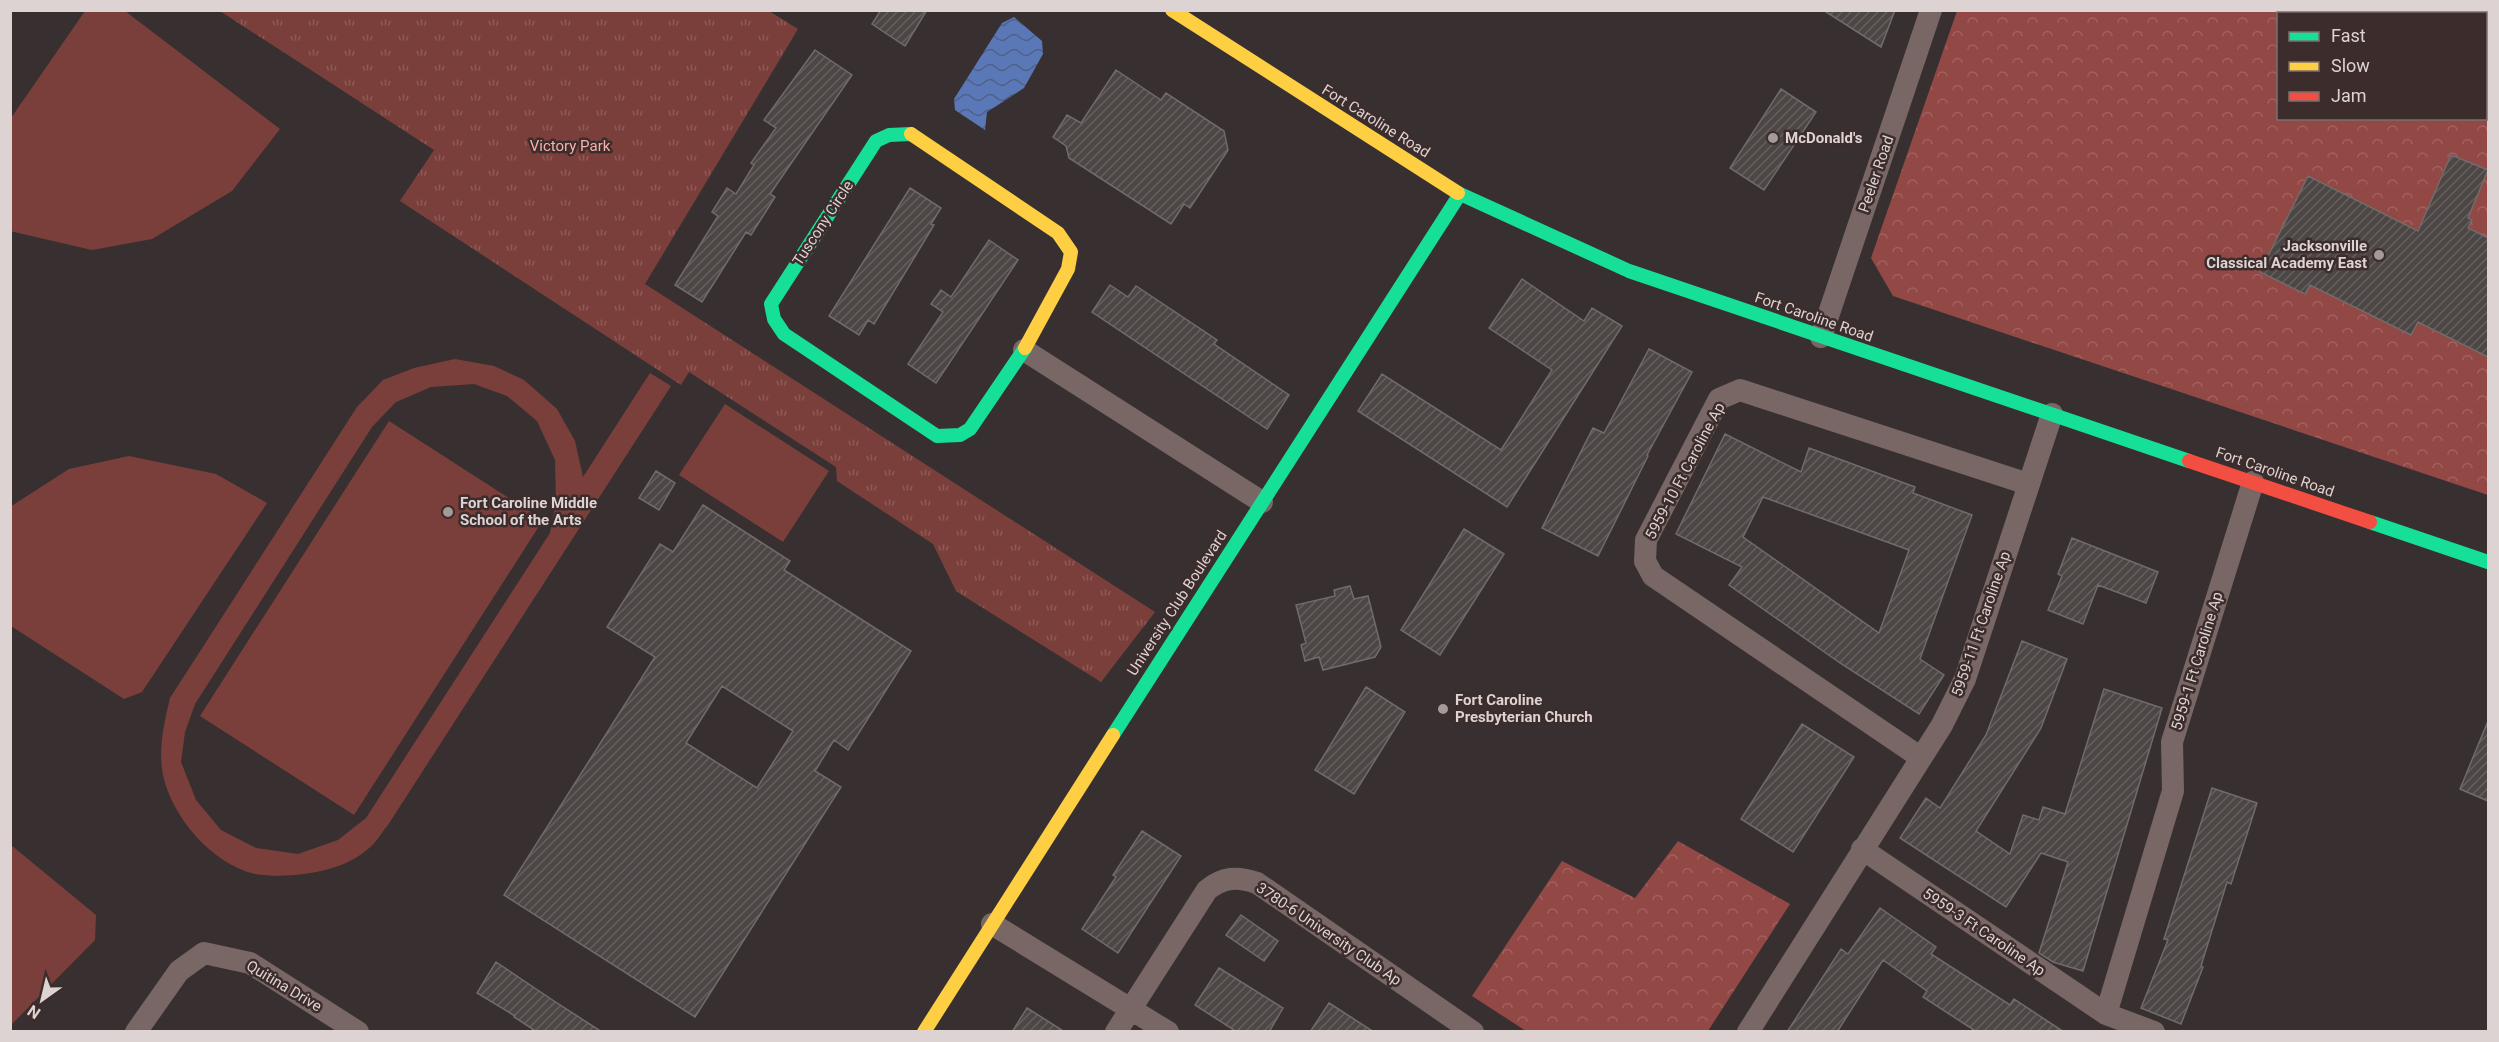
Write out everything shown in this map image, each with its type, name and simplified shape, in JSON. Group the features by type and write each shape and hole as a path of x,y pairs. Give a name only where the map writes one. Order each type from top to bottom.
{"street":[{"name":"Fort Caroline Road","path":"1172,10 1460,194 1629,271 2488,562"},
{"name":"Peeler Road","path":"1821,337 1931,10"},
{"name":"Tuscony Circle","path":"911,134 1058,232 1071,252 1068,269 1024,350 970,429 960,435 937,436 784,334 774,319 771,304 876,141 889,135 911,134"},
{"name":"University Club Boulevard","path":"924,1032 1460,194"},
{"path":"1024,350 1262,502"},
{"name":"5959-10 Ft Caroline Ap","path":"1920,757 1653,576 1645,561 1646,540 1719,399 1740,390 2028,484"},
{"name":"5959-11 Ft Caroline Ap","path":"1748,1032 1942,725 1965,679 2052,414"},
{"name":"5959-1 Ft Caroline Ap","path":"2106,1014 2173,790 2172,742 2253,482"},
{"name":"5959-3 Ft Caroline Ap","path":"1862,849 2106,1014 2129,1028 2154,1032"},
{"name":"3780-6 University Club Ap","path":"1116,1032 1207,890 1217,882 1230,878 1257,883 1473,1032"},
{"path":"992,924 1132,1007 1168,1032"},
{"name":"Quitina Drive","path":"136,1032 179,971 204,953 250,963 358,1032"}],"green space":[{"path":"85,11 125,11 280,129 232,191 152,239 92,250 10,231 11,118"},
{"name":"Victory Park","path":"220,11 769,11 798,29 645,284 1155,612 1101,682 956,591 933,544 837,481 836,467 689,372 681,385 400,201 434,150"},
{"path":"1957,11 2488,11 2488,495 1893,296 1871,258"},
{"path":"455,359 494,366 524,380 557,409 575,441 583,477 650,373 671,386 374,844 362,854 341,865 310,873 269,876 239,869 209,849 196,836 175,807 168,791 163,775 161,746 170,698 357,407 383,380 414,368","holes":["474,384 507,396 537,421 555,460 556,503 550,533 366,818 338,840 298,854 256,848 221,830 196,800 181,762 185,732 195,704 372,427 396,402 431,387"]},
{"path":"725,404 829,471 783,542 679,475"},
{"path":"389,421 543,520 354,815 200,716"},
{"path":"129,456 216,474 267,503 142,692 124,699 11,626 10,507 69,469"},
{"path":"1678,841 1790,904 1708,1031 1526,1031 1472,996 1562,861 1635,898"},
{"path":"11,845 96,915 95,940 11,1025"}],"water":[{"path":"1014,17 1042,41 1043,54 1024,88 987,112 985,130 955,110 954,99 1002,23"}],"building":[{"path":"881,10 927,10 905,46 872,24"},
{"path":"1823,10 1895,10 1881,47"},
{"path":"815,50 852,75 770,194 775,197 751,235 746,232 702,302 675,285 718,216 712,212 727,188 736,194 754,165 751,163 776,128 764,120"},
{"path":"1116,70 1161,100 1166,93 1224,131 1228,150 1190,208 1184,204 1171,224 1069,158 1066,146 1053,137 1067,115 1081,123"},
{"path":"1781,89 1816,112 1764,190 1730,168"},
{"name":"Jacksonville Classical Academy East","path":"2451,155 2488,170 2468,218 2472,220 2468,228 2488,238 2488,357 2418,322 2411,335 2310,285 2305,294 2260,272 2308,176 2418,231"},
{"path":"910,188 941,208 931,224 934,225 874,324 868,320 859,335 829,316"},
{"path":"989,240 1018,260 936,383 908,364 943,312 931,304 941,290 951,297"},
{"path":"1522,279 1584,321 1592,308 1622,326 1507,507 1358,411 1382,374 1501,450 1552,370 1489,328"},
{"path":"1110,285 1128,297 1136,286 1217,340 1214,344 1289,395 1267,429 1092,312"},
{"path":"1649,349 1692,372 1647,455 1598,556 1542,528 1593,428 1604,433"},
{"path":"1725,434 1801,472 1809,448 1915,487 1913,493 1972,515 1920,659 1944,675 1919,714 1840,663 1729,585 1742,567 1676,534","holes":["1763,497 1909,550 1879,633 1743,537"]},
{"path":"656,471 675,483 659,510 639,498"},
{"path":"703,505 790,561 784,570 911,651 848,750 834,740 815,771 841,787 695,1017 504,895 655,657 607,627 660,544 673,552","holes":["722,686 793,731 757,788 686,743"]},
{"path":"1464,529 1504,554 1440,655 1401,630"},
{"path":"2072,538 2158,572 2146,603 2098,585 2083,624 2048,610 2062,576 2058,574"},
{"path":"1350,586 1354,599 1368,596 1381,647 1375,657 1323,670 1319,657 1305,661 1301,645 1306,643 1296,605 1335,596 1334,590"},
{"path":"2022,641 2067,659 2041,728 1976,831 2010,854 2023,815 2039,820 2043,807 2065,814 2104,689 2162,708 2083,971 2053,962 2039,953 2068,862 2041,853 2006,907 1900,838 1926,798 1940,808 1986,735"},
{"path":"1366,687 1405,712 1354,794 1315,770"},
{"path":"2488,721 2488,801 2460,789"},
{"path":"1802,724 1854,757 1793,852 1741,819"},
{"path":"2212,788 2257,803 2231,884 2227,882 2201,966 2203,967 2181,1024 2141,1008 2168,940 2164,939"},
{"path":"1142,831 1181,856 1118,953 1082,929 1116,877 1113,875"},
{"path":"1880,908 1936,947 1931,954 2010,1005 2014,999 2064,1032 1977,1032 1923,997 1927,991 1883,960 1837,1032 1787,1032 1841,949 1848,954"},
{"path":"1241,915 1278,941 1264,961 1226,935"},
{"path":"496,962 602,1032 537,1032 477,993"},
{"path":"1219,968 1283,1008 1269,1032 1237,1032 1195,1005"},
{"path":"1329,1003 1374,1032 1310,1032"},
{"path":"1027,1008 1065,1032 1012,1032"}],"traffic: fast":[{"path":"911,134 889,135 876,141 771,304 774,319 784,334 937,436 960,435 970,429 1025,348"},
{"path":"1458,193 1629,271 2189,461"},
{"path":"1113,735 1460,194"},
{"path":"2370,522 2488,562"}],"traffic: slow":[{"path":"1172,10 1458,193"},
{"path":"911,134 1058,233 1071,252 1068,269 1025,348"},
{"path":"924,1032 1113,735"}],"traffic: jam":[{"path":"2189,461 2370,522"}],"place":[{"name":"McDonald's","path":"1773,138"},
{"name":"Jacksonville Classical Academy East","path":"2379,255"},
{"name":"Fort Caroline Middle School of the Arts","path":"448,512"},
{"name":"Fort Caroline Presbyterian Church","path":"1443,709"}]}
